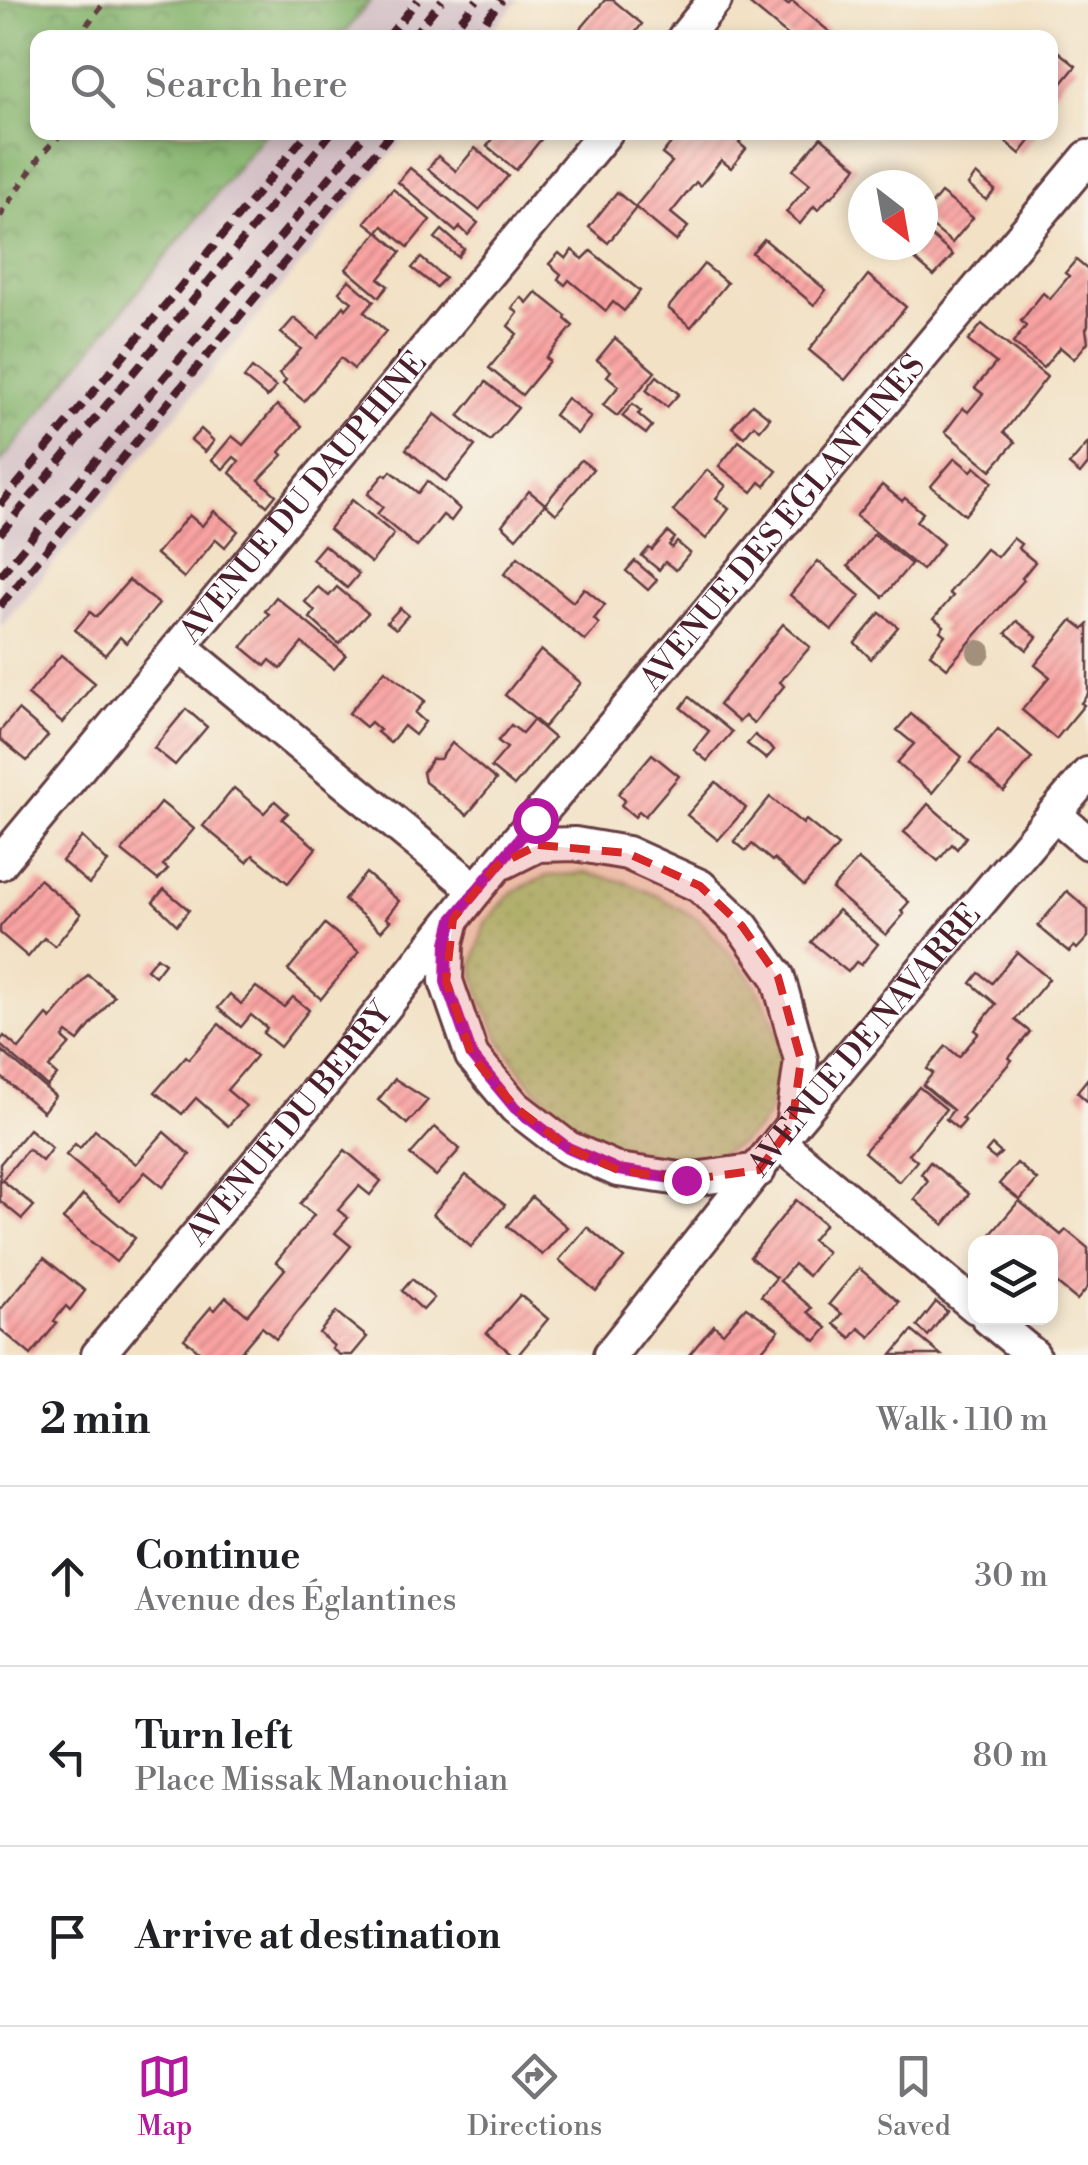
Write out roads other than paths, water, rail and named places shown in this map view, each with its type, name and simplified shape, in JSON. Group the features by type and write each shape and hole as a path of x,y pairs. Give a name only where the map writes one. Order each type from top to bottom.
{"street":[{"path":"691,30 715,0"},
{"name":"AVENUE DU DAUPHINÉ","path":"0,863 599,140"},
{"name":"AVENUE DES ÉGLANTINES","path":"486,878 1088,157"},
{"path":"181,647 486,878 538,845 575,844 627,853 700,886 742,926 778,977 801,1060 786,1134 968,1300"},
{"name":"AVENUE DE NAVARRE","path":"610,1355 786,1134 1088,774"},
{"path":"1054,814 1088,843"},
{"name":"AVENUE DU BERRY","path":"98,1355 351,1050 486,878"},
{"path":"453,919 447,943 446,982 472,1056 515,1108 568,1148 618,1170 686,1180 759,1170"},
{"path":"997,1325 1033,1355"}],"railway":[{"path":"394,30 418,0"},
{"path":"418,30 442,0"},
{"path":"453,30 477,0"},
{"path":"478,30 502,0"},
{"path":"0,505 301,140"},
{"path":"0,534 325,140"},
{"path":"0,576 360,140"},
{"path":"0,606 385,140"}]}
